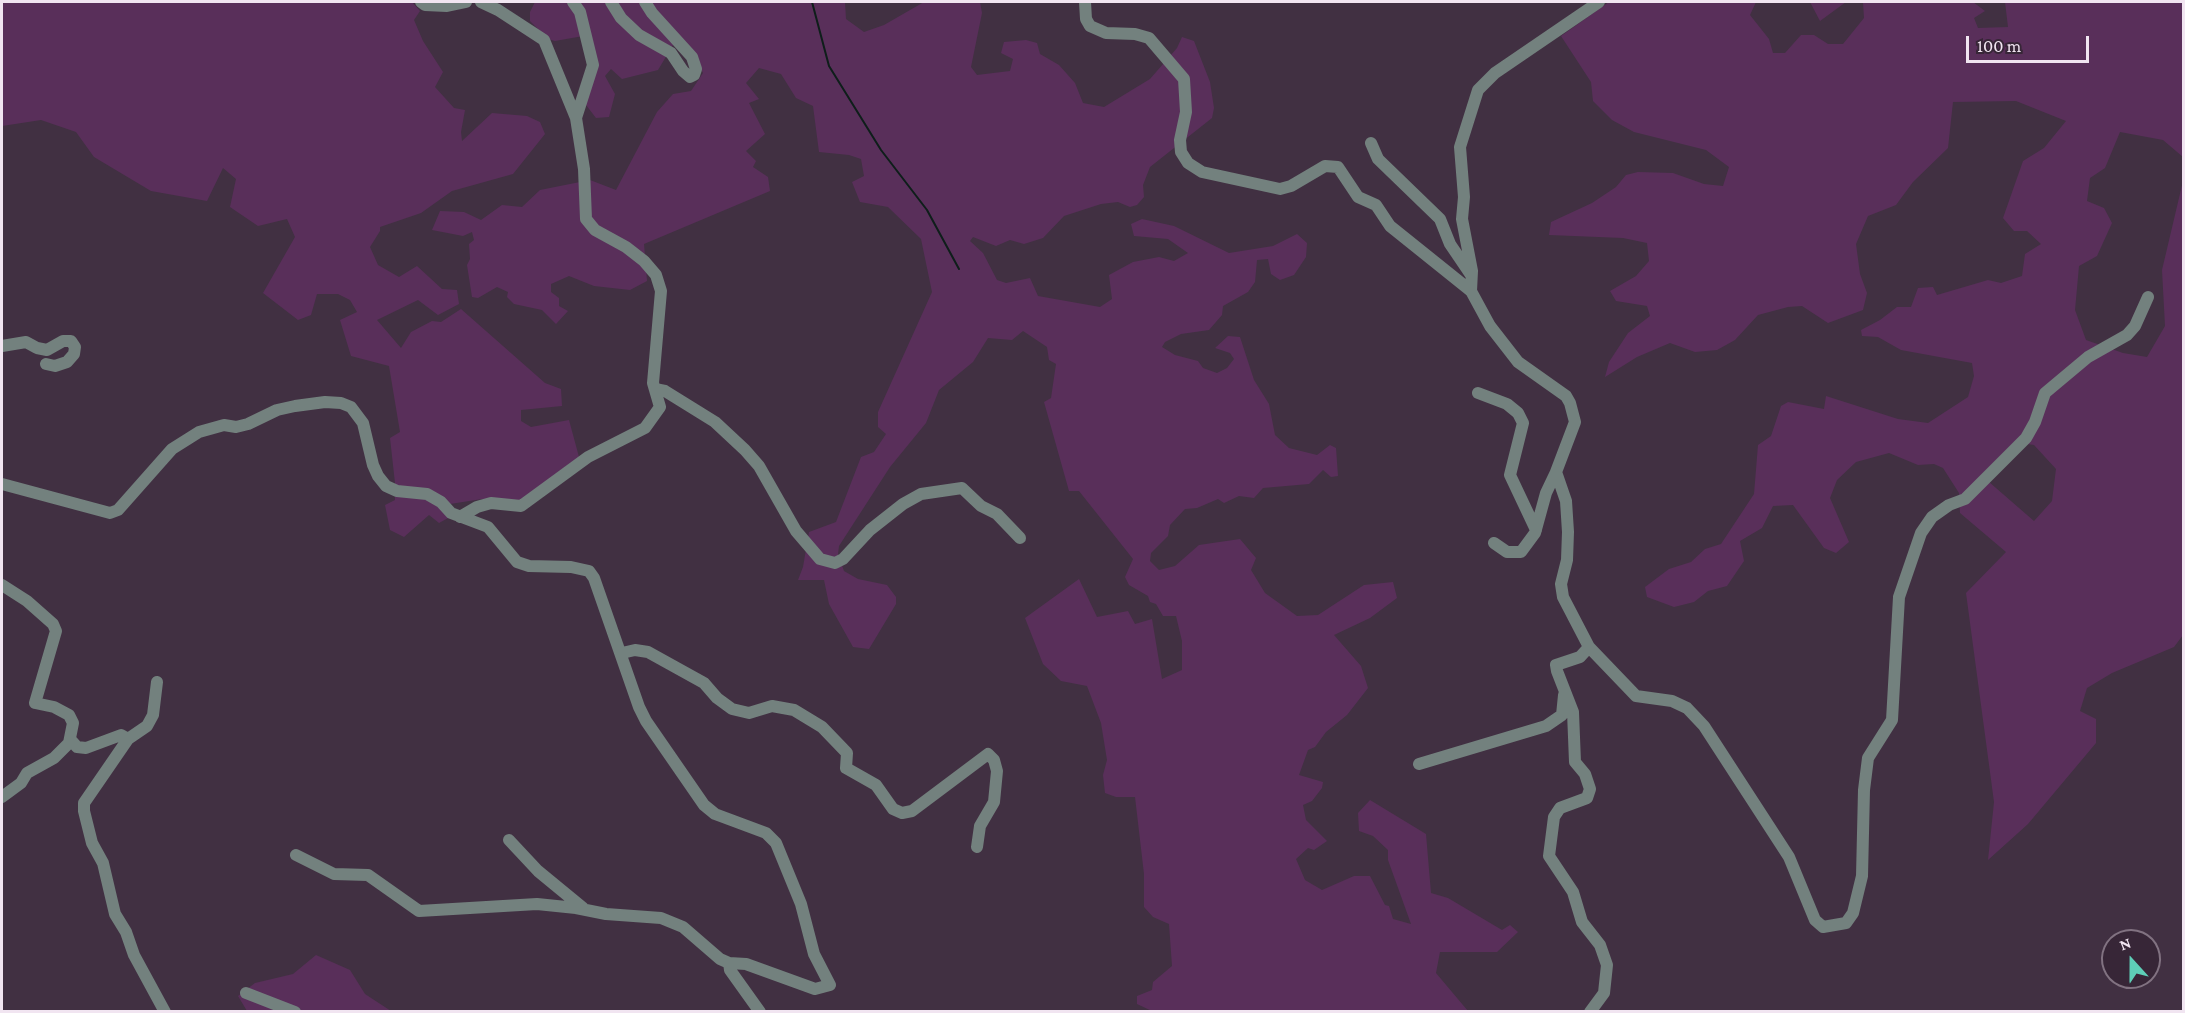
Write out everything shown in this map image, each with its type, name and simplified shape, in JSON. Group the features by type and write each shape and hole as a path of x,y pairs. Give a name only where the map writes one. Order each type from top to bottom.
{"street":[{"path":"420,2 425,5 447,6 466,2"},
{"path":"460,517 477,507 491,503 521,506 588,457 645,428 660,407 655,389 661,291 656,275 644,261 626,247 595,230 586,219 584,169 576,118 544,40 498,10 481,2"},
{"path":"573,2 580,12 594,65 576,118"},
{"path":"611,2 621,18 639,35 671,53 683,71 690,76 694,75 696,69 693,57 652,13 645,2"},
{"path":"1085,2 1086,19 1090,26 1106,33 1135,34 1149,38 1184,79 1186,112 1180,140 1181,152 1188,163 1202,172 1280,189 1291,186 1324,166 1338,168 1358,197 1376,205 1390,226 1471,291 1490,326 1518,362 1566,396 1575,422 1546,493 1536,530 1521,552 1507,552 1494,543"},
{"path":"1471,291 1472,276 1462,219 1464,197 1460,147 1478,90 1495,73 1599,2"},
{"path":"1371,143 1378,159 1440,219 1450,244 1472,276"},
{"path":"1556,472 1566,501 1567,560 1561,584 1563,597 1589,647 1636,696 1672,701 1687,708 1704,726 1789,857 1815,920 1823,927 1846,923 1853,913 1862,876 1864,790 1868,758 1892,720 1899,597 1921,533 1932,518 1950,505 1965,499 2026,438 2035,422 2045,393 2088,357 2131,330 2148,297"},
{"path":"2,346 26,342 37,348 48,350 63,341 71,341 75,347 74,354 67,362 56,366 46,364"},
{"path":"655,389 665,391 715,422 745,450 759,466 796,531 820,559 834,563 843,559 870,530 903,504 921,494 962,488 981,506 997,514 1020,538"},
{"path":"1478,393 1507,404 1518,412 1523,423 1510,475 1536,530"},
{"path":"2,484 110,513 118,510 172,449 199,432 224,425 236,427 248,424 277,410 295,406 341,403 351,407 363,423 373,465 386,486 396,491 427,494 460,517 488,527 517,562 529,566 571,567 589,571 594,578 643,714 704,805 715,814 766,834 776,843 801,904 814,954 830,985 815,989 746,964 729,963 720,959 683,927 661,918 589,912 576,908 537,904 418,911 369,875 334,874 296,855"},
{"path":"2,585 27,601 53,624 56,631 35,703 54,707 69,715 73,723 70,739 54,758 27,773 21,783 2,797"},
{"path":"1589,647 1580,657 1556,665 1576,726 1575,762 1585,774 1590,789 1587,798 1560,808 1554,817 1549,856 1573,892 1582,922 1600,945 1607,965 1604,993 1590,1011"},
{"path":"622,653 635,650 648,652 704,683 717,698 732,709 749,713 772,706 794,710 822,727 847,753 846,768 876,785 893,809 902,813 912,811 988,754 997,771 994,802 980,826 977,846"},
{"path":"157,682 153,715 147,726 128,740 84,802 84,811 92,843 103,863 115,914 126,932 134,955 165,1011"},
{"path":"1419,764 1546,726 1562,715 1564,690"},
{"path":"70,739 77,747 86,748 121,735 128,740"},
{"path":"509,840 538,872 589,912"},
{"path":"729,963 730,970 760,1011"},
{"path":"246,993 295,1011"}],"shaded area":[{"path":"2,2 412,2 420,11 414,20 423,41 443,72 435,87 454,108 465,110 461,132 462,141 492,113 527,116 540,122 545,134 513,174 452,191 421,213 380,227 370,247 378,265 399,277 417,266 442,289 457,290 459,304 438,315 418,300 377,320 401,348 411,332 432,321 441,322 461,309 545,383 561,389 562,406 521,410 521,421 531,427 569,420 579,457 521,500 482,499 450,504 450,517 439,523 429,515 404,537 390,530 385,505 395,500 395,483 390,438 400,432 389,366 351,356 340,320 357,312 350,300 338,294 317,294 311,315 298,320 263,293 295,237 287,219 258,226 230,207 236,179 223,168 207,201 151,191 94,157 76,132 41,120 2,126"},
{"path":"535,2 845,2 846,19 864,32 884,25 924,2 980,2 982,13 971,67 977,75 1010,71 1013,59 1001,53 1004,42 1026,40 1037,43 1040,54 1059,65 1075,83 1083,103 1104,107 1150,79 1177,48 1182,37 1194,41 1210,82 1214,108 1212,118 1150,167 1143,185 1144,197 1137,205 1130,207 1118,202 1101,204 1064,216 1043,238 1024,244 1010,240 996,246 973,237 970,241 983,253 997,280 1006,283 1030,278 1038,296 1100,307 1112,299 1109,275 1133,262 1159,257 1174,261 1188,253 1168,239 1134,236 1131,224 1142,219 1174,226 1229,253 1273,246 1297,234 1307,243 1306,257 1294,275 1280,280 1271,274 1268,259 1257,260 1255,282 1248,292 1223,306 1222,315 1209,330 1181,334 1165,342 1162,347 1175,355 1198,361 1203,368 1217,373 1227,368 1234,359 1230,353 1215,348 1228,336 1240,337 1254,380 1269,404 1275,435 1289,448 1317,455 1330,445 1336,448 1338,476 1331,477 1323,470 1309,484 1263,488 1254,498 1239,496 1224,503 1218,499 1197,508 1185,509 1170,525 1168,536 1151,553 1150,561 1159,570 1175,566 1199,545 1240,539 1256,558 1251,570 1265,593 1297,616 1318,615 1364,585 1393,582 1397,598 1370,618 1334,635 1361,666 1368,688 1347,715 1326,732 1315,747 1308,750 1299,775 1323,782 1322,788 1312,801 1303,805 1306,820 1327,841 1314,850 1308,848 1296,859 1305,880 1322,890 1354,876 1370,876 1385,905 1389,906 1393,919 1411,924 1388,860 1388,850 1373,836 1359,831 1358,813 1370,800 1426,834 1431,893 1448,898 1502,930 1510,925 1518,932 1497,952 1440,952 1436,973 1468,1011 1154,1012 1137,1004 1137,996 1152,990 1153,982 1172,966 1169,924 1153,917 1144,907 1144,874 1135,797 1116,797 1105,793 1103,775 1107,760 1101,723 1087,686 1061,681 1043,664 1025,618 1079,579 1097,617 1128,611 1135,624 1152,619 1162,679 1182,670 1182,641 1176,616 1163,616 1156,604 1150,602 1148,596 1129,585 1125,577 1133,559 1079,491 1069,491 1044,402 1051,398 1056,364 1049,360 1047,347 1023,331 1012,340 988,338 973,362 939,390 926,423 890,467 839,546 838,554 844,571 858,579 887,585 896,597 896,604 869,649 853,647 829,604 824,580 798,580 803,567 809,532 836,522 861,457 874,452 886,434 878,427 878,412 932,292 921,239 888,207 860,202 852,182 864,176 861,159 849,155 819,152 813,106 796,98 781,74 759,68 746,83 759,99 749,103 765,134 746,151 756,161 753,167 768,177 770,191 644,244 647,281 630,290 594,286 569,276 551,284 551,292 559,298 559,306 568,311 556,324 542,310 514,304 507,297 508,292 497,287 478,298 472,297 467,265 470,259 469,244 474,240 472,232 463,236 432,230 440,211 464,212 481,220 502,205 522,207 540,190 590,180 616,190 657,112 673,94 691,91 703,73 691,50 673,45 658,70 622,79 611,69 605,76 615,94 609,117 596,118 586,105 589,35 555,41 548,39 530,21 530,12"},
{"path":"1609,2 1756,2 1750,15 1769,39 1773,53 1785,53 1801,35 1814,35 1828,44 1843,44 1864,18 1863,2 1973,2 1985,11 1974,18 1978,28 2008,27 2005,2 2183,2 2183,157 2163,140 2120,132 2105,168 2090,178 2087,201 2104,208 2112,223 2097,256 2079,266 2075,310 2086,340 2123,353 2147,357 2165,326 2162,270 2183,181 2183,635 2174,647 2112,673 2087,688 2080,711 2096,719 2096,743 2028,824 1988,860 1994,802 1966,593 2006,552 1960,513 1959,493 1943,468 1934,464 1918,465 1889,453 1856,462 1837,480 1830,498 1849,542 1836,553 1824,548 1793,505 1773,506 1762,528 1740,541 1744,561 1727,586 1708,591 1694,602 1674,607 1647,597 1645,587 1669,569 1691,562 1705,549 1721,544 1754,494 1758,445 1771,436 1781,406 1788,402 1824,409 1826,396 1898,419 1928,423 1968,397 1974,376 1972,363 1901,350 1878,337 1862,336 1861,330 1880,320 1897,307 1911,307 1918,288 1933,287 1937,295 1988,280 2001,283 2022,276 2025,254 2041,244 2027,231 2014,231 2003,218 2023,161 2044,148 2066,121 2016,101 1953,102 1948,148 1913,182 1896,205 1868,216 1856,244 1860,274 1867,293 1863,310 1828,323 1802,306 1788,307 1758,315 1735,340 1717,350 1695,352 1670,343 1637,357 1605,377 1609,362 1628,333 1650,316 1647,306 1616,301 1610,291 1636,276 1649,261 1647,243 1623,238 1549,235 1551,222 1592,203 1616,187 1626,175 1638,172 1673,173 1704,184 1723,186 1729,167 1706,150 1634,132 1612,120 1593,101 1591,82 1561,36","holes":["2014,442 2034,445 2056,469 2052,501 2034,521 1981,475"]},
{"path":"1810,2 1846,2 1820,21"},
{"path":"316,955 350,970 365,994 391,1011 247,1011 238,996 255,983 293,974"}],"waterway":[{"path":"812,2 829,66 881,150 927,210 959,269"}]}
